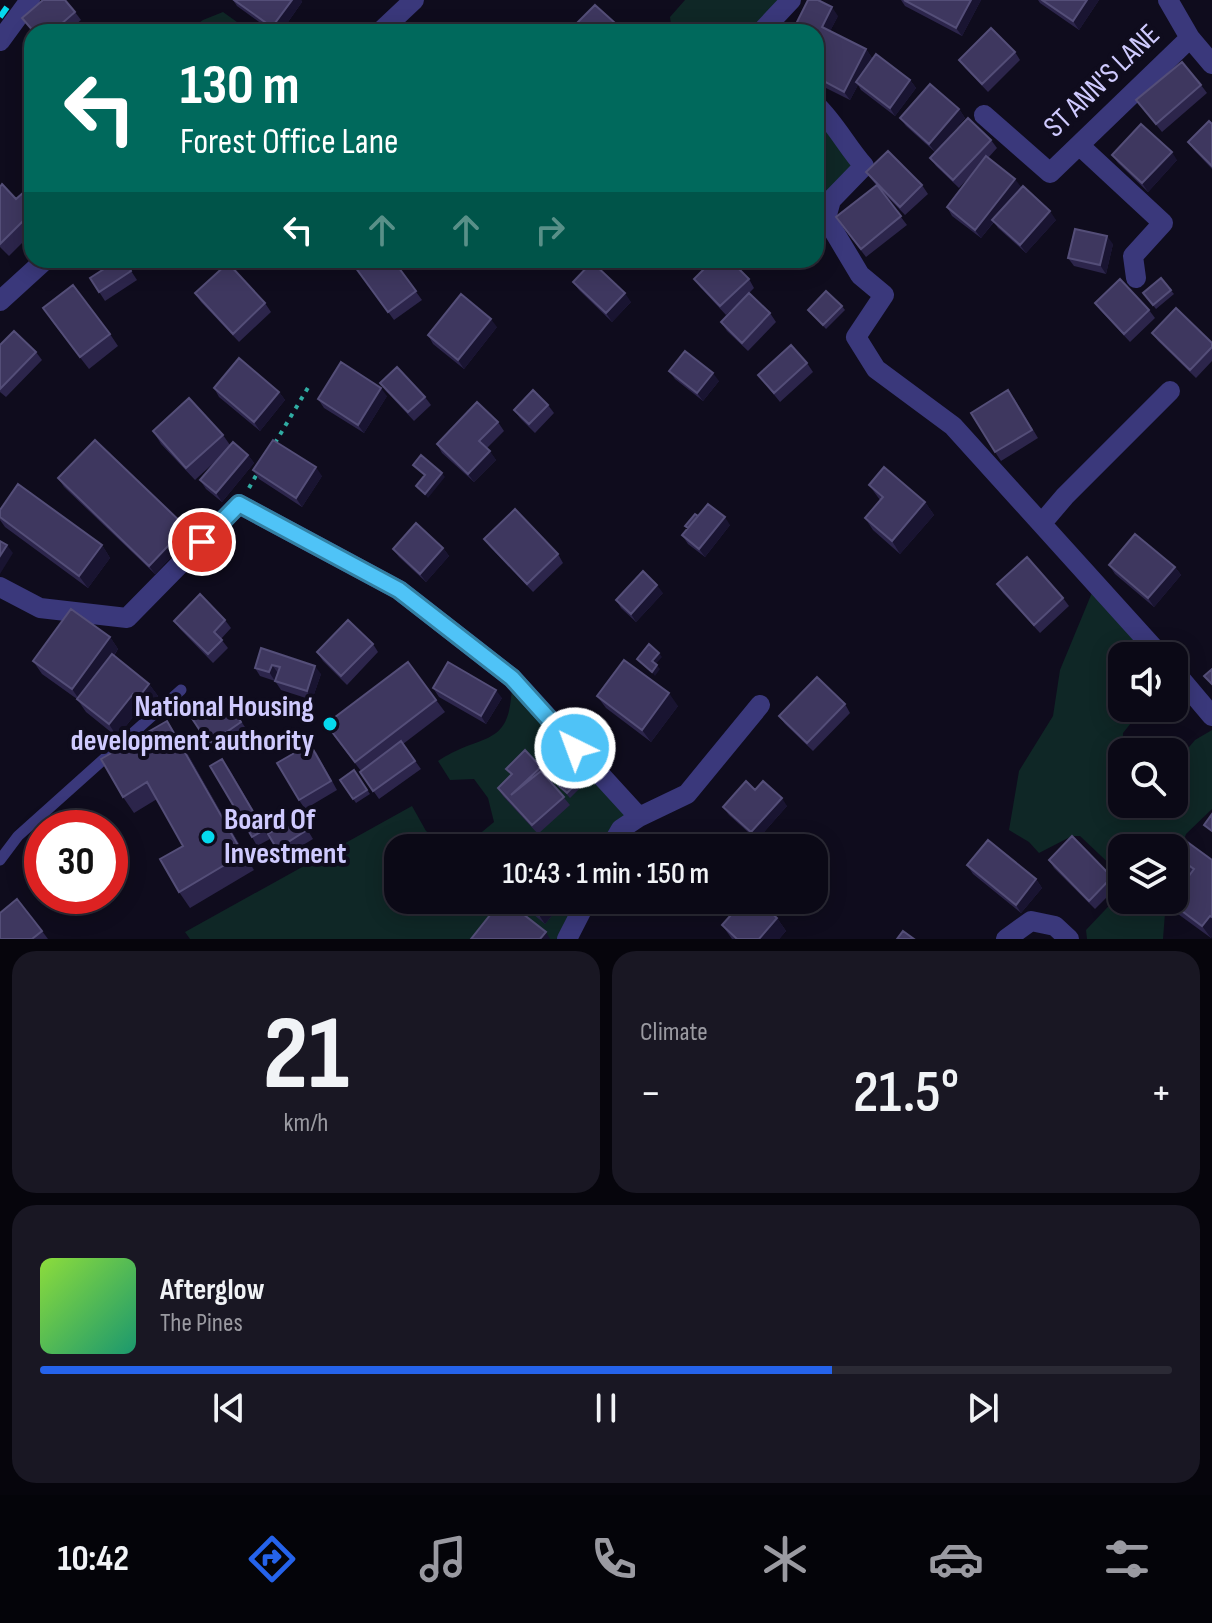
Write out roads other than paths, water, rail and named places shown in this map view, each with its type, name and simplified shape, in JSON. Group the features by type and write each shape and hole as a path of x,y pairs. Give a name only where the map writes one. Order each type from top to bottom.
{"street":[{"path":"0,41 30,0"},
{"path":"388,24 414,0"},
{"path":"768,24 791,0"},
{"path":"1168,0 1190,38 1212,64"},
{"name":"ST ANN'S LANE","path":"984,115 1050,173 1190,38"},
{"path":"824,113 864,166 831,200 826,218 860,275 884,295 856,337 876,369 953,426 1148,642"},
{"path":"1079,145 1163,223 1133,256 1136,278"},
{"path":"0,301 36,268"},
{"path":"1042,523 1170,391"},
{"path":"0,587 40,608 127,618 239,504 399,590 512,678 639,817"},
{"path":"1188,688 1212,716"},
{"path":"618,834 639,817 687,794 760,705"},
{"path":"567,939 580,914"},
{"path":"1006,939 1031,921 1055,926 1069,939"}],"lane":[{"path":"0,860 18,836 181,690"}],"railway":[{"path":"0,17 12,0"}],"place":[{"name":"National Housing development authority","path":"330,724"},
{"name":"Board Of Investment","path":"208,837"}]}
